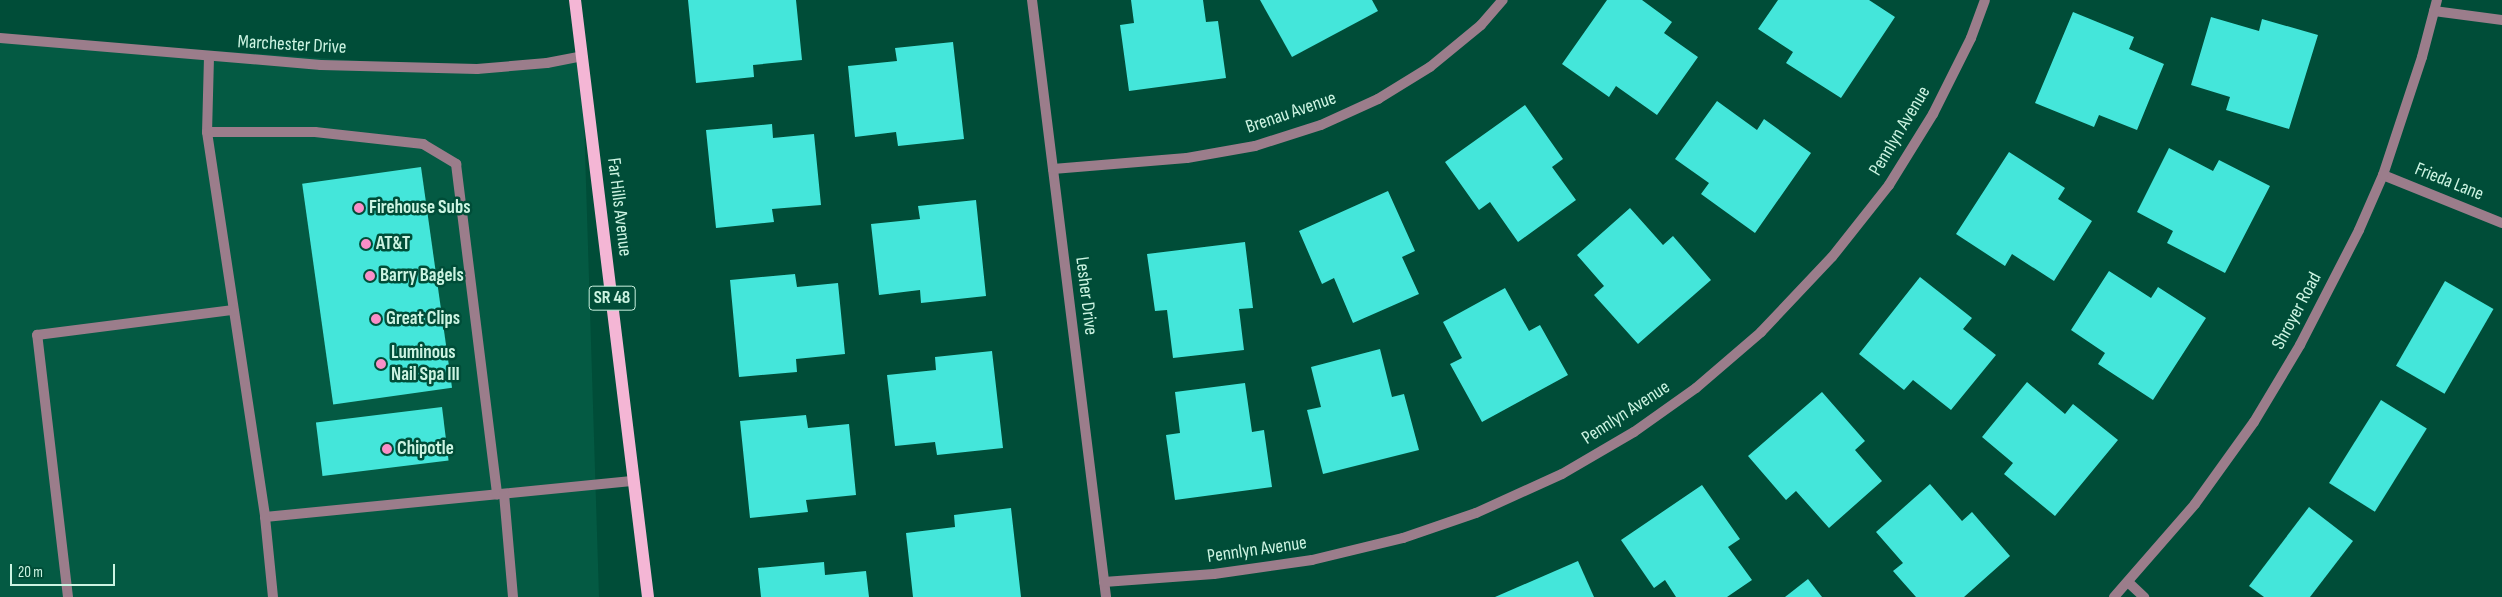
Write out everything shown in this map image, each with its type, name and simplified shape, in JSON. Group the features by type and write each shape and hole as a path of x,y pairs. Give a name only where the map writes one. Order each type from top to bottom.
{"main road":[{"name":"Far Hills Avenue","path":"575,0 648,597"}],"street":[{"name":"Lesher Drive","path":"1032,0 1106,597"},
{"name":"Brenau Avenue","path":"1053,169 1186,158 1255,146 1322,125 1378,99 1430,67 1481,25 1503,0"},
{"name":"Pennlyn Avenue","path":"1104,582 1214,574 1312,560 1403,538 1476,513 1562,474 1634,432 1696,388 1761,332 1832,258 1889,185 1933,114 1970,38 1985,0"},
{"name":"Shroyer Road","path":"2114,597 2129,583 2195,504 2254,422 2300,345 2359,230 2382,175 2422,58 2437,0"},
{"path":"2434,11 2502,20"},
{"name":"Marchester Drive","path":"0,38 321,65 477,69 547,63 582,56"},
{"path":"209,57 206,132 265,517 273,597"},
{"path":"206,132 316,132 423,144 456,164 501,494 513,597"},
{"name":"Frieda Lane","path":"2382,175 2502,222"},
{"path":"68,597 37,335 234,310"},
{"path":"265,517 634,481"},
{"path":"2129,583 2144,597"}],"shaded area":[{"path":"0,36 477,69 582,56 599,597 0,597"}],"building":[{"path":"688,0 796,0 802,60 753,65 754,77 696,83"},
{"path":"1131,0 1203,0 1206,22 1218,21 1226,78 1129,91 1120,25 1134,23"},
{"path":"1260,0 1372,0 1378,11 1292,57"},
{"path":"1607,0 1642,0 1672,22 1664,33 1698,57 1657,115 1616,86 1609,97 1562,64"},
{"path":"1778,0 1869,0 1895,17 1841,98 1786,63 1793,52 1758,29"},
{"path":"2073,12 2134,37 2129,49 2164,64 2137,130 2099,115 2094,127 2035,103"},
{"path":"2211,17 2259,31 2262,19 2318,35 2289,129 2226,110 2230,97 2191,85"},
{"path":"953,42 964,139 898,146 896,132 855,137 848,66 897,61 895,48"},
{"path":"1717,101 1757,130 1764,119 1811,153 1755,233 1701,194 1709,183 1675,159"},
{"path":"1525,105 1563,159 1552,167 1576,200 1518,242 1490,202 1479,210 1445,162"},
{"path":"772,124 773,138 814,134 821,205 772,209 774,222 716,228 706,130"},
{"path":"2169,148 2213,171 2219,160 2270,186 2225,273 2167,243 2173,231 2137,212"},
{"path":"2009,152 2065,188 2058,199 2092,221 2054,281 2012,254 2005,266 1956,234"},
{"path":"421,167 452,388 333,405 302,184"},
{"path":"1388,191 1415,251 1402,257 1419,294 1353,323 1334,278 1322,284 1299,231"},
{"path":"976,200 986,296 921,303 920,290 879,295 871,224 920,219 918,206"},
{"path":"1630,208 1663,245 1673,236 1711,280 1638,344 1594,295 1604,286 1577,255"},
{"path":"1245,242 1253,308 1239,309 1244,350 1173,358 1167,310 1155,311 1147,254"},
{"path":"2109,271 2151,298 2158,287 2206,318 2153,400 2098,364 2105,353 2071,330"},
{"path":"795,274 797,287 838,283 845,354 796,359 797,372 739,377 730,280"},
{"path":"1920,277 1972,318 1963,329 1996,355 1951,410 1913,380 1904,390 1859,354"},
{"path":"2445,281 2493,309 2444,394 2396,366"},
{"path":"1505,288 1529,331 1540,325 1568,375 1482,422 1450,364 1462,358 1443,322"},
{"path":"1380,349 1392,397 1404,394 1419,450 1323,474 1307,410 1321,407 1311,367"},
{"path":"992,351 1003,448 937,455 935,442 895,446 887,375 936,370 935,357"},
{"path":"2027,382 2065,414 2073,404 2118,440 2055,516 2004,474 2013,463 1982,437"},
{"path":"1245,383 1252,432 1264,430 1272,487 1175,500 1166,435 1180,433 1175,392"},
{"path":"1822,392 1865,441 1855,450 1882,481 1829,528 1796,491 1786,500 1748,456"},
{"path":"2381,400 2427,429 2375,512 2329,483"},
{"path":"442,407 449,461 323,476 316,422"},
{"path":"806,415 808,428 849,424 856,495 806,500 808,512 750,518 740,421"},
{"path":"1930,484 1962,521 1972,512 2010,556 1964,597 1916,597 1893,571 1903,563 1876,532"},
{"path":"1702,485 1740,539 1728,547 1752,580 1727,597 1676,597 1665,580 1654,588 1621,540"},
{"path":"2309,507 2353,541 2310,597 2264,597 2249,586"},
{"path":"1011,508 1021,597 913,597 906,533 955,527 954,515"},
{"path":"1578,561 1594,597 1495,597"},
{"path":"824,562 825,575 866,571 869,597 761,597 758,568"},
{"path":"1808,579 1822,597 1785,597"}],"place":[{"name":"Firehouse Subs","path":"359,208"},
{"name":"AT&T","path":"366,244"},
{"name":"Barry Bagels","path":"370,276"},
{"name":"Great Clips","path":"376,319"},
{"name":"Luminous Nail Spa III","path":"381,364"},
{"name":"Chipotle","path":"387,449"}]}
